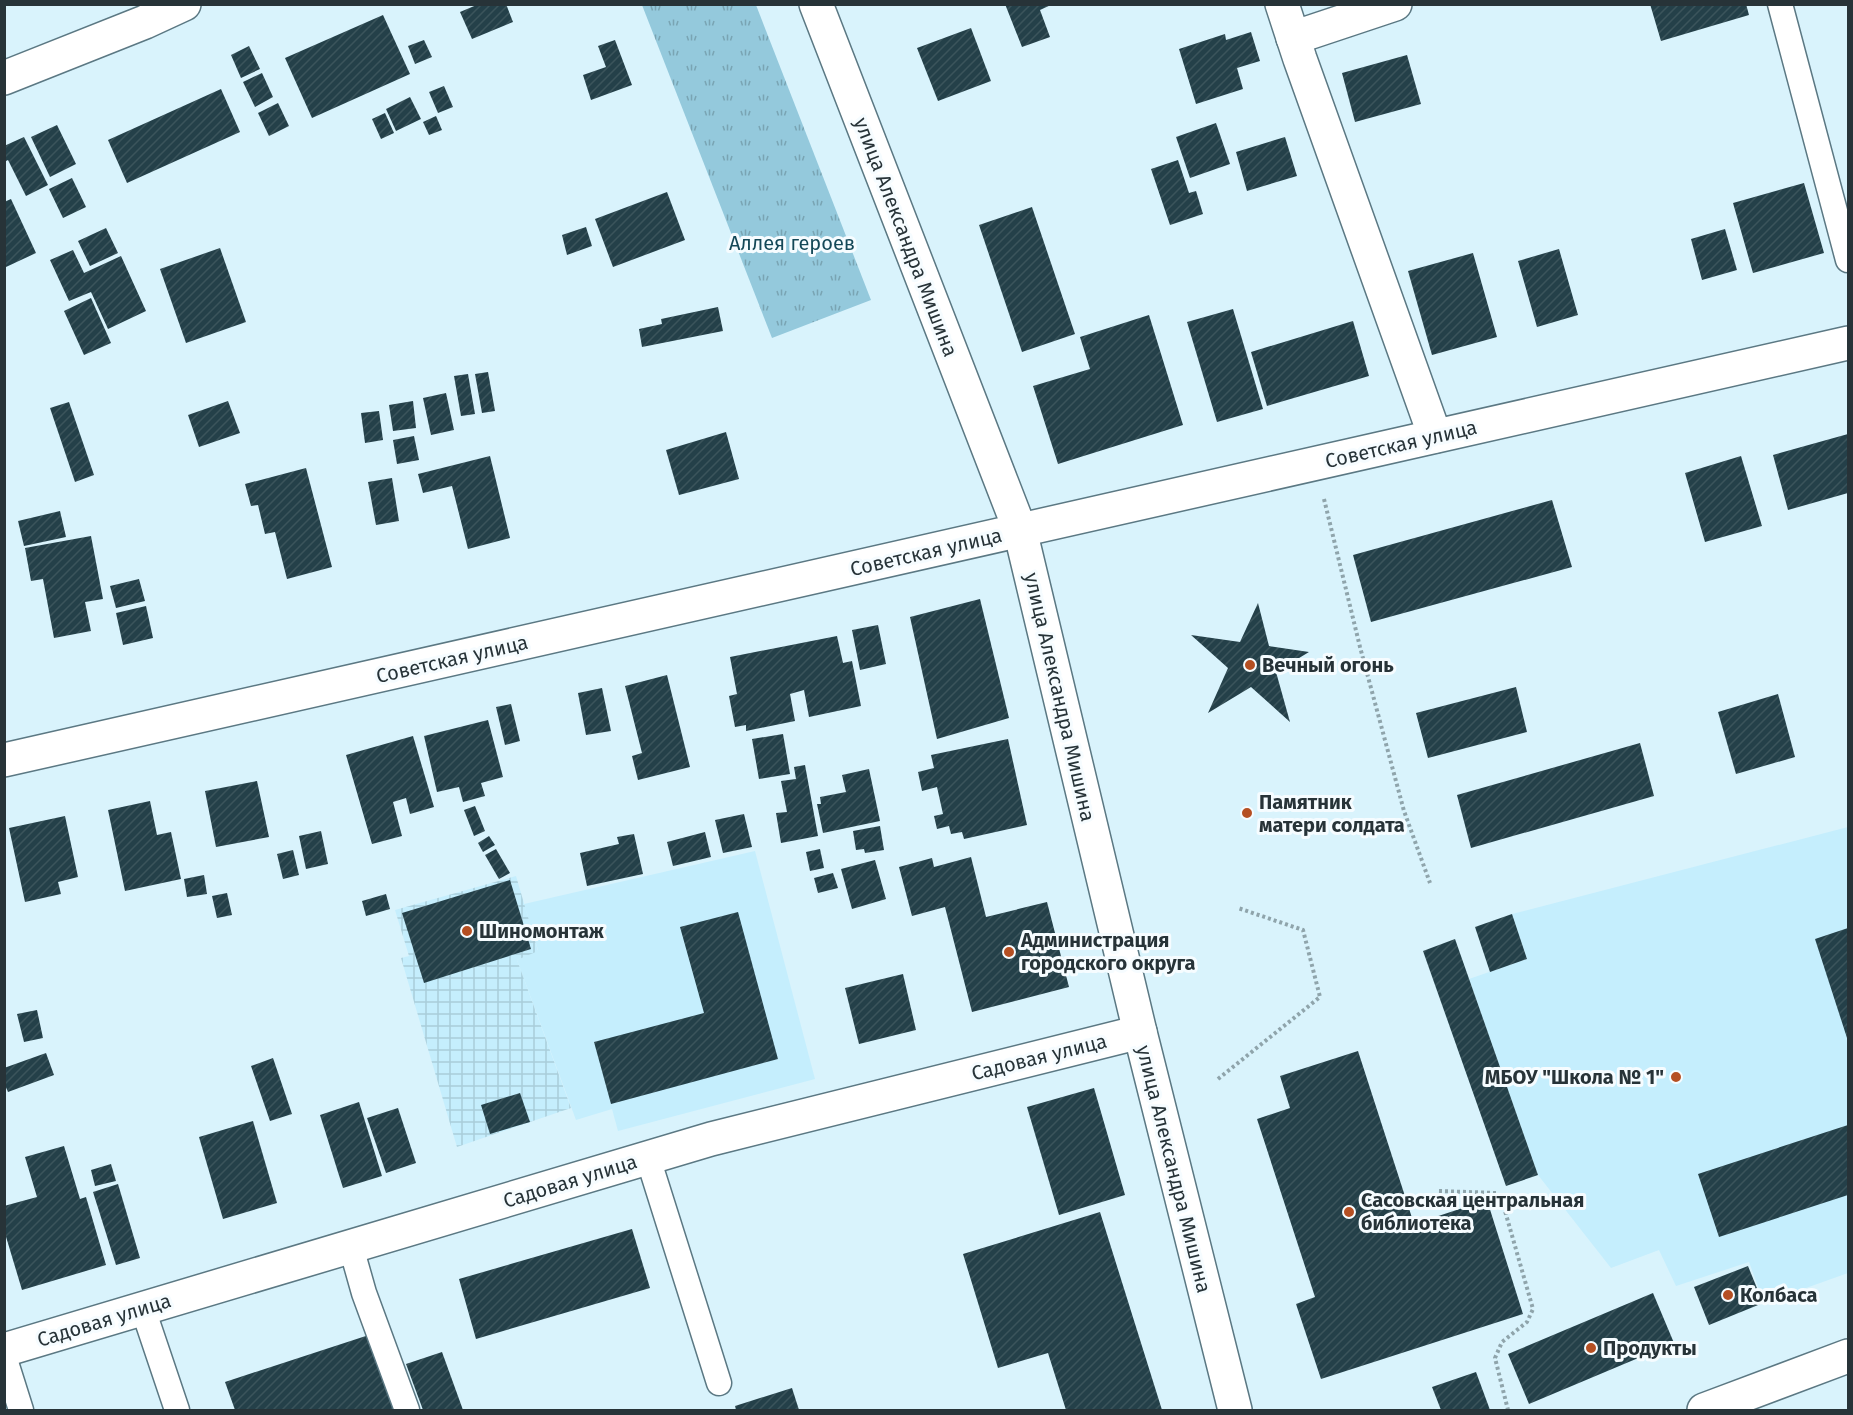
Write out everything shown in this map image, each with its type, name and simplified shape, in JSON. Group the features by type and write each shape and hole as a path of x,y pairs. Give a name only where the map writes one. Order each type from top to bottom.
{"street":[{"path":"4,78 145,22 184,4"},
{"name":"улица Александра Мишина","path":"816,4 1020,530 1140,1032 1234,1410"},
{"path":"1282,4 1435,436"},
{"path":"1293,38 1395,4"},
{"name":"Советская улица","path":"4,760 1848,343"},
{"name":"Садовая улица","path":"4,1350 711,1139 1140,1032"},
{"path":"1704,1410 1848,1356"}],"lane":[{"path":"1780,4 1848,260"},
{"path":"648,1158 719,1383"},
{"path":"351,1247 364,1293 407,1410"},
{"path":"143,1309 177,1410"},
{"path":"4,1356 21,1410"}],"path":[{"path":"1315,464 1404,812 1430,883"},
{"path":"1218,1079 1320,997 1303,930 1238,908"},
{"path":"1439,1191 1496,1193 1505,1211 1533,1309 1527,1322 1502,1342 1495,1358 1508,1410"}],"shaded area":[{"name":"МБОУ \"Школа № 1\"","path":"1848,827 1848,1273 1764,1303 1749,1262 1676,1286 1659,1250 1611,1268 1538,1175 1469,979 1527,959 1512,914"},
{"path":"755,851 815,1079 618,1131 612,1109 576,1120 517,960 538,950 524,904"},
{"path":"516,876 538,951 517,960 571,1108 457,1147 401,958 409,956 395,910"}],"green space":[{"name":"Аллея героев","path":"642,5 756,5 871,300 772,338"}],"building":[{"path":"479,4 506,4 513,22 472,39 460,12"},
{"path":"1005,4 1053,4 1040,10 1050,37 1022,47"},
{"path":"1650,4 1746,4 1749,15 1661,41"},
{"path":"383,15 410,74 312,118 285,58"},
{"path":"971,28 991,81 938,101 917,48"},
{"path":"1251,32 1260,61 1237,68 1243,89 1196,104 1179,49 1225,34 1226,40"},
{"path":"424,40 432,57 415,64 408,46"},
{"path":"615,40 632,85 591,100 583,75 606,67 598,46"},
{"path":"249,46 260,69 241,78 231,55"},
{"path":"1407,55 1421,104 1355,122 1342,73"},
{"path":"262,73 273,97 255,107 243,82"},
{"path":"444,86 453,107 438,113 429,92"},
{"path":"221,89 240,132 127,183 108,140"},
{"path":"410,97 421,119 396,131 386,109"},
{"path":"278,103 289,126 269,136 258,113"},
{"path":"385,113 394,133 381,139 372,119"},
{"path":"436,116 442,130 429,135 423,122"},
{"path":"1216,123 1230,164 1190,178 1176,137"},
{"path":"57,125 76,164 50,177 31,137"},
{"path":"24,137 48,185 26,196 8,160 4,162 4,146"},
{"path":"1285,137 1297,176 1247,191 1236,152"},
{"path":"1178,160 1189,193 1196,191 1203,214 1170,225 1151,169"},
{"path":"72,178 86,207 63,218 49,189"},
{"path":"1804,183 1824,253 1753,273 1733,203"},
{"path":"667,192 685,240 613,267 595,219"},
{"path":"11,199 36,253 6,267 4,263 4,202"},
{"path":"1032,207 1075,334 1022,352 979,225"},
{"path":"586,227 592,246 567,255 562,235"},
{"path":"106,228 118,253 90,266 78,241"},
{"path":"1725,229 1737,270 1702,280 1691,239"},
{"path":"220,248 246,322 186,343 160,269"},
{"path":"1559,249 1578,315 1537,327 1518,261"},
{"path":"73,250 84,273 121,256 146,311 108,329 91,292 69,301 50,260"},
{"path":"1473,253 1497,337 1432,355 1408,271"},
{"path":"91,298 111,343 84,355 64,311"},
{"path":"718,307 723,331 642,347 639,329 662,324 661,319"},
{"path":"1233,309 1263,409 1217,422 1187,322"},
{"path":"1149,315 1183,425 1058,464 1033,386 1090,369 1080,337"},
{"path":"1353,321 1369,376 1267,406 1251,352"},
{"path":"488,372 495,411 482,413 475,374"},
{"path":"468,374 475,414 461,416 454,376"},
{"path":"446,393 454,430 431,435 423,398"},
{"path":"228,401 240,433 199,447 188,415"},
{"path":"413,401 416,428 393,431 389,405"},
{"path":"69,402 94,475 75,482 50,408"},
{"path":"379,411 383,440 365,443 361,413"},
{"path":"726,432 739,479 679,495 666,450"},
{"path":"1848,434 1848,493 1788,510 1773,455"},
{"path":"414,436 419,460 397,464 393,440"},
{"path":"490,456 510,538 468,549 452,486 423,493 418,474"},
{"path":"1741,456 1762,526 1705,542 1685,473"},
{"path":"306,468 332,567 287,579 275,532 265,534 258,505 251,506 245,484"},
{"path":"392,478 399,521 376,525 368,482"},
{"path":"1552,500 1572,567 1371,622 1353,555"},
{"path":"60,511 66,537 24,546 18,521"},
{"path":"91,536 103,599 85,602 91,631 54,638 43,579 31,581 25,548"},
{"path":"139,579 145,601 116,608 110,586"},
{"path":"980,599 1009,718 937,739 910,617"},
{"path":"1258,603 1269,646 1309,652 1276,672 1290,722 1251,687 1208,713 1228,668 1191,635 1240,642"},
{"path":"146,606 153,638 123,645 116,613"},
{"path":"878,625 886,664 860,670 852,630"},
{"path":"837,636 843,663 852,661 861,706 809,717 804,690 790,694 795,721 746,731 746,725 735,727 729,696 737,694 730,657"},
{"path":"667,675 690,767 638,780 632,756 642,753 625,686"},
{"path":"1516,687 1527,732 1428,758 1416,713"},
{"path":"602,688 611,731 586,735 578,693"},
{"path":"1778,694 1795,757 1736,774 1718,712"},
{"path":"511,704 520,741 505,745 496,707"},
{"path":"488,720 503,777 481,783 485,796 463,802 459,787 437,792 424,736"},
{"path":"783,734 790,774 759,779 752,739"},
{"path":"413,736 434,807 410,814 406,798 393,802 402,836 372,844 346,755"},
{"path":"1008,739 1027,825 964,839 962,832 951,834 949,826 937,829 934,816 943,814 937,787 922,791 918,772 934,768 931,755"},
{"path":"1640,743 1654,796 1471,848 1457,795"},
{"path":"805,765 818,836 781,843 776,813 787,812 781,781 796,779 794,767"},
{"path":"869,769 880,821 823,833 817,804 821,804 820,797 846,792 842,775"},
{"path":"257,781 269,837 216,847 205,791"},
{"path":"150,801 157,835 171,832 181,879 125,891 108,810"},
{"path":"475,806 485,831 474,836 464,810"},
{"path":"744,814 752,847 723,853 715,820"},
{"path":"65,816 78,877 58,882 61,894 25,902 9,828"},
{"path":"880,826 884,850 865,853 864,849 856,850 853,831"},
{"path":"321,831 328,864 306,869 299,836"},
{"path":"705,832 711,857 673,866 667,842"},
{"path":"634,834 643,874 587,886 580,853 619,844 617,837"},
{"path":"489,836 495,845 483,852 478,843"},
{"path":"496,849 510,873 499,879 485,855"},
{"path":"820,849 824,868 810,871 806,852"},
{"path":"293,850 299,875 283,879 277,854"},
{"name":"Администрация городского округа","path":"971,857 986,917 1047,902 1069,987 972,1012 945,907 912,916 899,867 932,858 934,867"},
{"path":"875,860 886,899 852,909 841,869"},
{"path":"833,873 838,888 818,893 814,878"},
{"path":"204,875 207,894 187,897 184,879"},
{"name":"Шиномонтаж","path":"510,880 531,949 424,983 402,913"},
{"path":"227,893 232,915 217,918 212,896"},
{"path":"386,894 390,909 366,916 362,901"},
{"path":"738,912 778,1059 611,1104 594,1042 704,1013 680,927"},
{"path":"1512,914 1527,959 1490,972 1475,927"},
{"path":"1848,928 1848,1041 1815,939"},
{"path":"1455,939 1538,1175 1506,1186 1423,951"},
{"path":"903,974 916,1030 859,1044 845,988"},
{"path":"37,1010 43,1038 24,1042 17,1014"},
{"name":"Сасовская центральная библиотека","path":"1358,1051 1414,1224 1487,1200 1523,1314 1321,1379 1296,1304 1315,1297 1257,1119 1290,1108 1280,1076"},
{"path":"46,1053 54,1075 8,1092 4,1083 4,1068"},
{"path":"273,1058 292,1114 270,1121 251,1066"},
{"path":"1094,1088 1125,1195 1059,1215 1027,1107"},
{"path":"520,1093 530,1122 490,1134 481,1105"},
{"path":"359,1102 382,1176 343,1188 320,1115"},
{"path":"398,1108 416,1163 386,1173 367,1118"},
{"path":"253,1121 277,1203 223,1219 199,1137"},
{"path":"1848,1125 1848,1195 1719,1237 1698,1174"},
{"path":"64,1146 80,1199 86,1197 106,1265 22,1290 4,1230 4,1206 37,1197 25,1157"},
{"path":"111,1164 116,1181 95,1186 91,1170"},
{"path":"118,1184 140,1258 116,1265 93,1192"},
{"path":"1100,1212 1162,1410 1066,1410 1048,1353 998,1368 963,1254"},
{"path":"632,1229 650,1288 476,1339 459,1279"},
{"name":"Колбаса","path":"1748,1266 1763,1303 1709,1325 1694,1287"},
{"name":"Продукты","path":"1653,1293 1674,1343 1529,1404 1508,1354"},
{"path":"375,1333 400,1410 235,1410 225,1382"},
{"path":"442,1352 463,1410 423,1410 406,1364"},
{"path":"1476,1372 1490,1410 1441,1410 1432,1387"},
{"path":"792,1388 799,1410 736,1410 735,1406"}],"place":[{"name":"Вечный огонь","path":"1250,665"},
{"name":"Памятник матери солдата","path":"1247,813"},
{"name":"Шиномонтаж","path":"467,931"},
{"name":"Администрация городского округа","path":"1009,952"},
{"name":"МБОУ \"Школа № 1\"","path":"1676,1077"},
{"name":"Сасовская центральная библиотека","path":"1349,1212"},
{"name":"Колбаса","path":"1728,1295"},
{"name":"Продукты","path":"1591,1348"}]}
